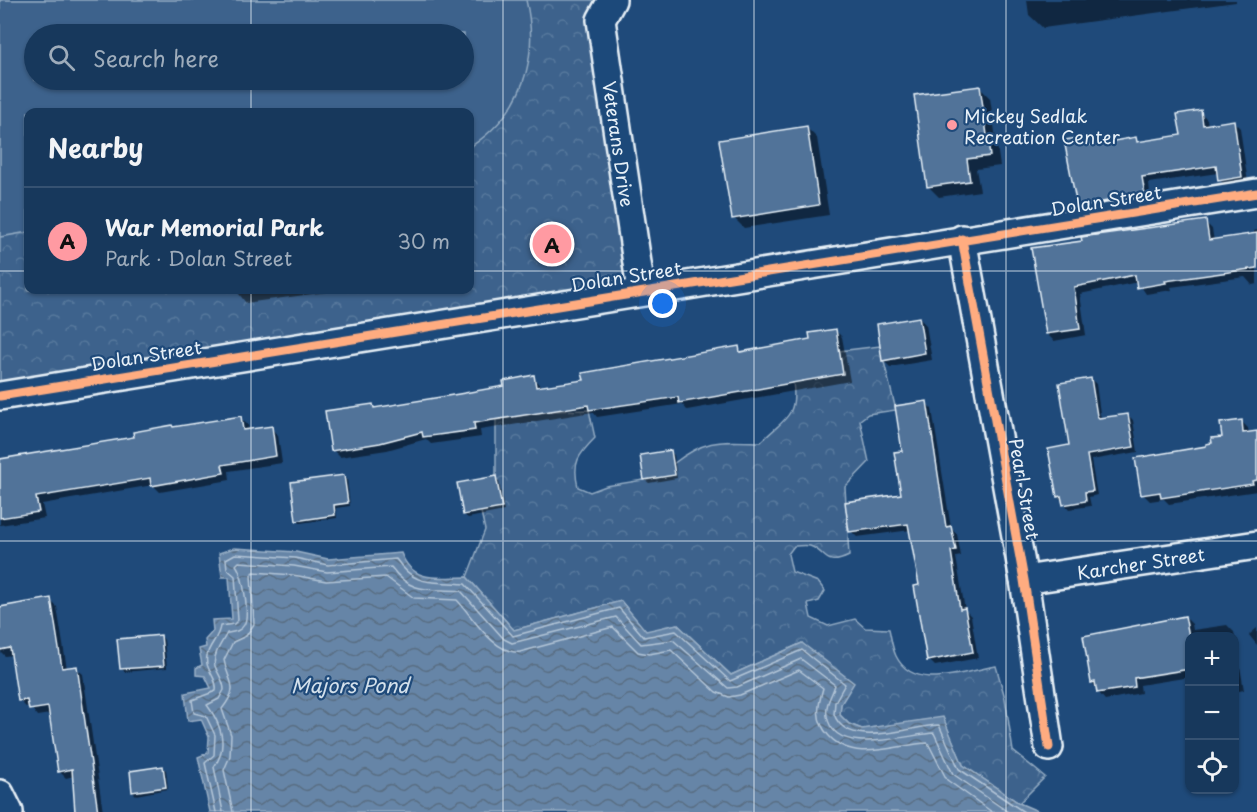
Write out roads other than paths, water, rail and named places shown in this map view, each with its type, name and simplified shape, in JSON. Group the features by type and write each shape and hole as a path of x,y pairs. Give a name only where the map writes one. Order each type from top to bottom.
{"street":[{"name":"Veterans Drive","path":"612,0 601,20 641,290"},
{"name":"Dolan Street","path":"0,396 641,290 1257,193"},
{"name":"Pearl Street","path":"962,239 1024,580 1049,747"},
{"name":"Karcher Street","path":"1024,580 1257,545"},
{"path":"0,794 9,812"}],"water":[{"name":"Majors Pond","path":"234,548 296,552 328,559 401,553 412,570 428,577 467,577 514,630 621,601 646,631 677,624 731,675 802,643 854,683 841,704 840,715 849,724 862,729 943,717 963,765 1019,803 1040,812 210,812 198,757 208,753 209,737 201,719 188,721 185,693 211,688 205,676 196,675 196,668 202,665 199,649 206,647 205,640 213,631 212,620 232,619 229,577 222,577 219,553"}],"place":[{"name":"Mickey Sedlak Recreation Center","path":"952,125"},
{"name":"War Memorial Park","path":"552,244"}]}
